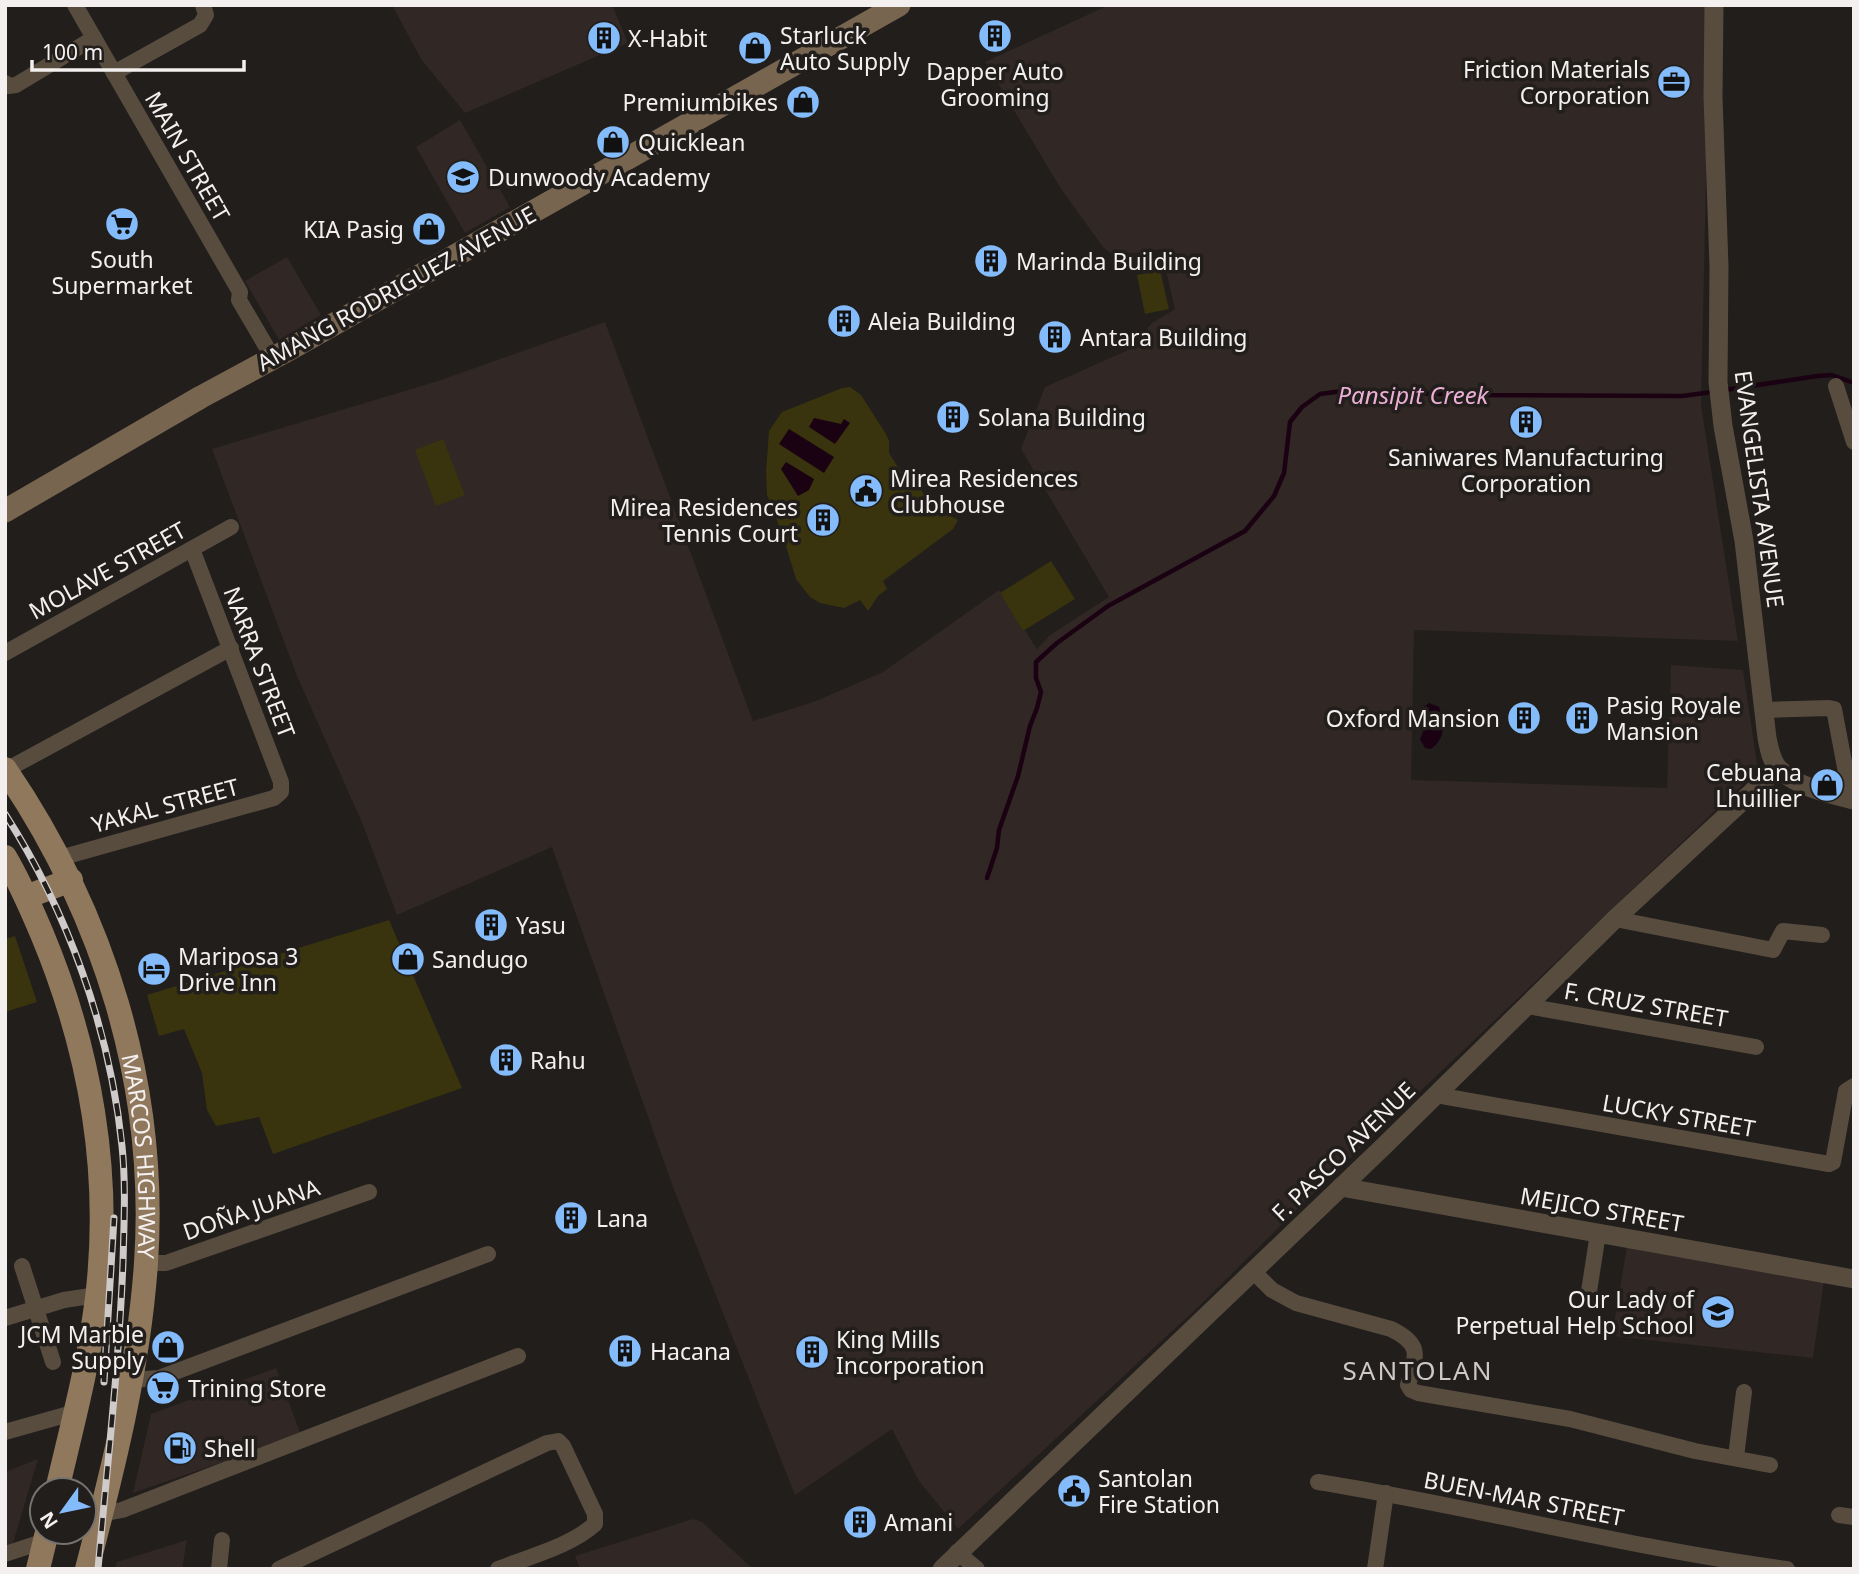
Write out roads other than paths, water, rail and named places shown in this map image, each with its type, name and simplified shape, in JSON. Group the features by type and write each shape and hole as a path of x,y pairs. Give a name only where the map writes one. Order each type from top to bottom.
{"main road":[{"name":"AMANG RODRIGUEZ AVENUE","path":"5,511 201,397 899,5"},
{"name":"MARCOS HIGHWAY","path":"6,769 65,869 112,982 136,1079 147,1179 146,1263 131,1380 87,1569"},
{"name":"MARCOS HIGHWAY","path":"8,868 26,897 69,1005 90,1082 96,1130 101,1210 97,1295 88,1354 60,1476"},
{"path":"26,897 65,869"},
{"path":"38,1569 44,1546"}],"street":[{"name":"MAIN STREET","path":"75,5 240,292 248,296 277,356"},
{"path":"114,73 200,25 206,15 203,5"},
{"name":"EVANGELISTA AVENUE","path":"1714,5 1719,403 1744,541 1769,753 1778,768"},
{"path":"5,83 8,86 16,85 94,38"},
{"path":"1836,386 1854,442"},
{"name":"MOLAVE STREET","path":"5,653 231,527"},
{"name":"NARRA STREET","path":"192,549 281,782 281,792"},
{"path":"6,769 231,648"},
{"path":"1764,710 1833,709 1852,799 1798,782 1778,768"},
{"name":"F. PASCO AVENUE","path":"942,1569 1436,1096 1615,919 1778,768"},
{"name":"YAKAL STREET","path":"65,869 274,798 281,792"},
{"path":"1615,919 1773,950 1783,931 1822,935"},
{"name":"F. CRUZ STREET","path":"1527,1006 1756,1047"},
{"name":"LUCKY STREET","path":"1436,1096 1829,1164 1833,1162 1846,1091 1854,1086"},
{"name":"MEJICO STREET","path":"1340,1187 1854,1279"},
{"name":"DOÑA JUANA","path":"146,1263 166,1263 369,1192"},
{"path":"1588,1298 1598,1233"},
{"path":"131,1380 159,1378 488,1254"},
{"path":"22,1266 53,1362"},
{"path":"1253,1271 1272,1290 1296,1303 1405,1335 1416,1351 1408,1385 1411,1391 1570,1419 1695,1451 1770,1465"},
{"path":"5,1318 64,1300 97,1295"},
{"path":"101,1514 132,1506 518,1356"},
{"path":"1736,1457 1744,1391"},
{"path":"5,1432 76,1412"},
{"path":"279,1569 558,1441 564,1446 595,1514 595,1524 585,1533 566,1542 498,1569"},
{"name":"BUEN-MAR STREET","path":"1318,1482 1386,1493 1709,1564 1787,1569"},
{"path":"1375,1569 1386,1493"},
{"path":"219,1569 222,1540"},
{"path":"5,1554 28,1544"},
{"path":"957,1552 977,1569"}],"waterway":[{"name":"Pansipit Creek","path":"1725,390 1832,375 1854,383"},
{"name":"Pansipit Creek","path":"987,878 1041,692 1036,678 1036,662 1057,643 1108,606 1245,531 1274,496 1284,473 1290,422 1302,407 1320,394 1343,391 1468,395 1682,396 1712,392"}],"railway":[{"path":"5,814 48,891 83,973 108,1059 122,1146 124,1204 121,1301 98,1569"},
{"path":"104,1382 114,1218"}],"place":[{"name":"Dapper Auto Grooming","path":"995,36"},
{"name":"X-Habit","path":"604,38"},
{"name":"Starluck Auto Supply","path":"755,48"},
{"name":"Friction Materials Corporation","path":"1674,82"},
{"name":"Premiumbikes","path":"803,102"},
{"name":"Quicklean","path":"613,142"},
{"name":"Dunwoody Academy","path":"463,177"},
{"name":"South Supermarket","path":"122,224"},
{"name":"KIA Pasig","path":"429,229"},
{"name":"Marinda Building","path":"991,261"},
{"name":"Aleia Building","path":"844,321"},
{"name":"Antara Building","path":"1055,337"},
{"name":"Solana Building","path":"953,417"},
{"name":"Saniwares Manufacturing Corporation","path":"1526,422"},
{"name":"Mirea Residences Clubhouse","path":"866,491"},
{"name":"Mirea Residences Tennis Court","path":"823,520"},
{"name":"Oxford Mansion","path":"1524,718"},
{"name":"Pasig Royale Mansion","path":"1582,718"},
{"name":"Cebuana Lhuillier","path":"1827,785"},
{"name":"Yasu","path":"491,925"},
{"name":"Sandugo","path":"408,959"},
{"name":"Mariposa 3 Drive Inn","path":"154,969"},
{"name":"Rahu","path":"506,1060"},
{"name":"Lana","path":"571,1218"},
{"name":"Our Lady of Perpetual Help School","path":"1718,1312"},
{"name":"JCM Marble Supply","path":"168,1347"},
{"name":"Hacana","path":"625,1351"},
{"name":"King Mills Incorporation","path":"812,1352"},
{"name":"Trining Store","path":"163,1388"},
{"name":"Shell","path":"180,1448"},
{"name":"Santolan Fire Station","path":"1074,1491"},
{"name":"Amani","path":"860,1522"}],"district":[{"name":"SANTOLAN","path":"1418,1370"}]}
